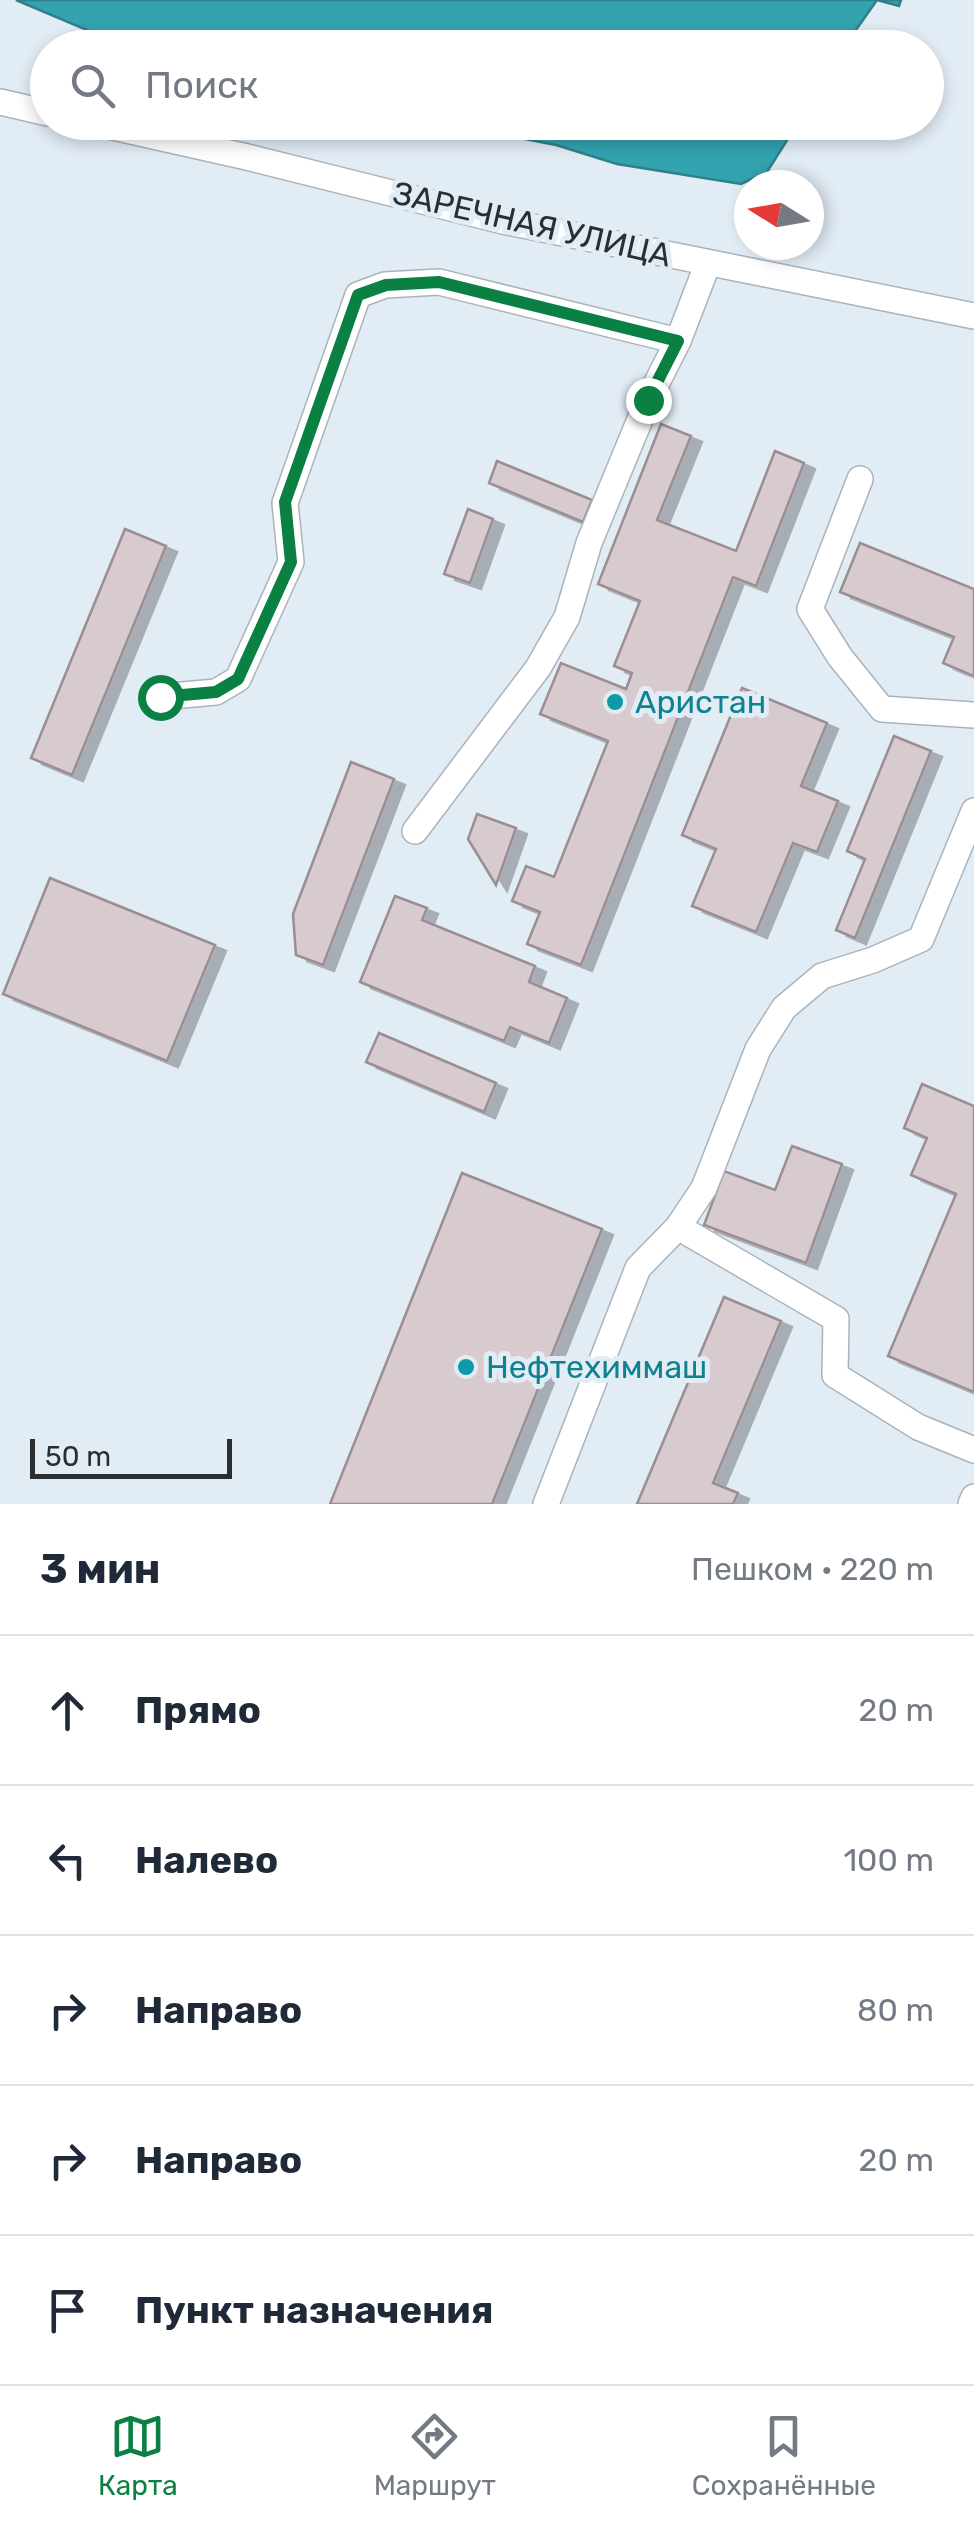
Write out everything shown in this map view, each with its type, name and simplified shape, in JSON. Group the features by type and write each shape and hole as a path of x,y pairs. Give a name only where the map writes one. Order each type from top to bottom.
{"street":[{"path":"0,102 30,109"},
{"name":"ЗАРЕЧНАЯ УЛИЦА","path":"171,140 503,221 974,316"},
{"path":"414,831 538,668 566,617 589,543 708,263"},
{"path":"160,697 216,692 238,679 291,562 285,502 358,295 386,285 439,282 678,341"},
{"path":"860,479 810,608 840,657 882,708 974,715"},
{"path":"546,1504 638,1268 678,1227 704,1188 758,1049 784,1008 822,976 921,939 974,811"},
{"path":"678,1227 836,1319 835,1376 918,1427 974,1450"}],"water":[{"path":"16,0 877,0 856,30 87,30"},
{"path":"877,0 901,0 899,6"},
{"path":"530,140 787,140 768,170 734,170 734,183 617,164"}],"building":[{"name":"Аристан","path":"661,424 691,436 657,520 736,551 775,451 804,463 756,586 733,577 581,965 527,944 540,912 512,901 526,866 554,877 608,741 540,714 561,663 626,689 632,673 614,666 640,601 598,584"},
{"path":"497,461 592,500 583,522 489,483"},
{"path":"468,509 493,519 470,583 444,574"},
{"path":"125,529 166,546 72,775 31,758"},
{"path":"860,543 974,589 974,676 943,663 954,637 840,592"},
{"path":"742,688 827,723 801,786 838,801 817,852 793,843 756,932 692,906 716,849 682,835"},
{"path":"894,736 931,751 855,938 836,930 865,859 847,851"},
{"path":"351,762 394,779 323,965 296,955 293,914"},
{"path":"477,814 516,828 496,885 468,839"},
{"path":"50,878 215,945 167,1061 3,994"},
{"path":"395,896 427,908 422,920 535,966 529,982 567,998 549,1043 510,1027 504,1041 360,982"},
{"path":"379,1033 496,1083 484,1112 366,1062"},
{"path":"922,1084 974,1106 974,1392 888,1356 956,1194 911,1175 927,1138 904,1128"},
{"path":"792,1146 842,1164 806,1263 704,1225 724,1171 775,1190"},
{"name":"Нефтехиммаш","path":"462,1173 602,1229 492,1504 330,1504"},
{"path":"724,1297 781,1321 713,1483 738,1493 733,1504 637,1504"}],"place":[{"name":"Аристан","path":"615,702"},
{"name":"Нефтехиммаш","path":"466,1367"}],"route":[{"path":"160,697 216,692 238,679 291,562 285,502 358,295 386,285 439,282 678,341 648,400"}]}
